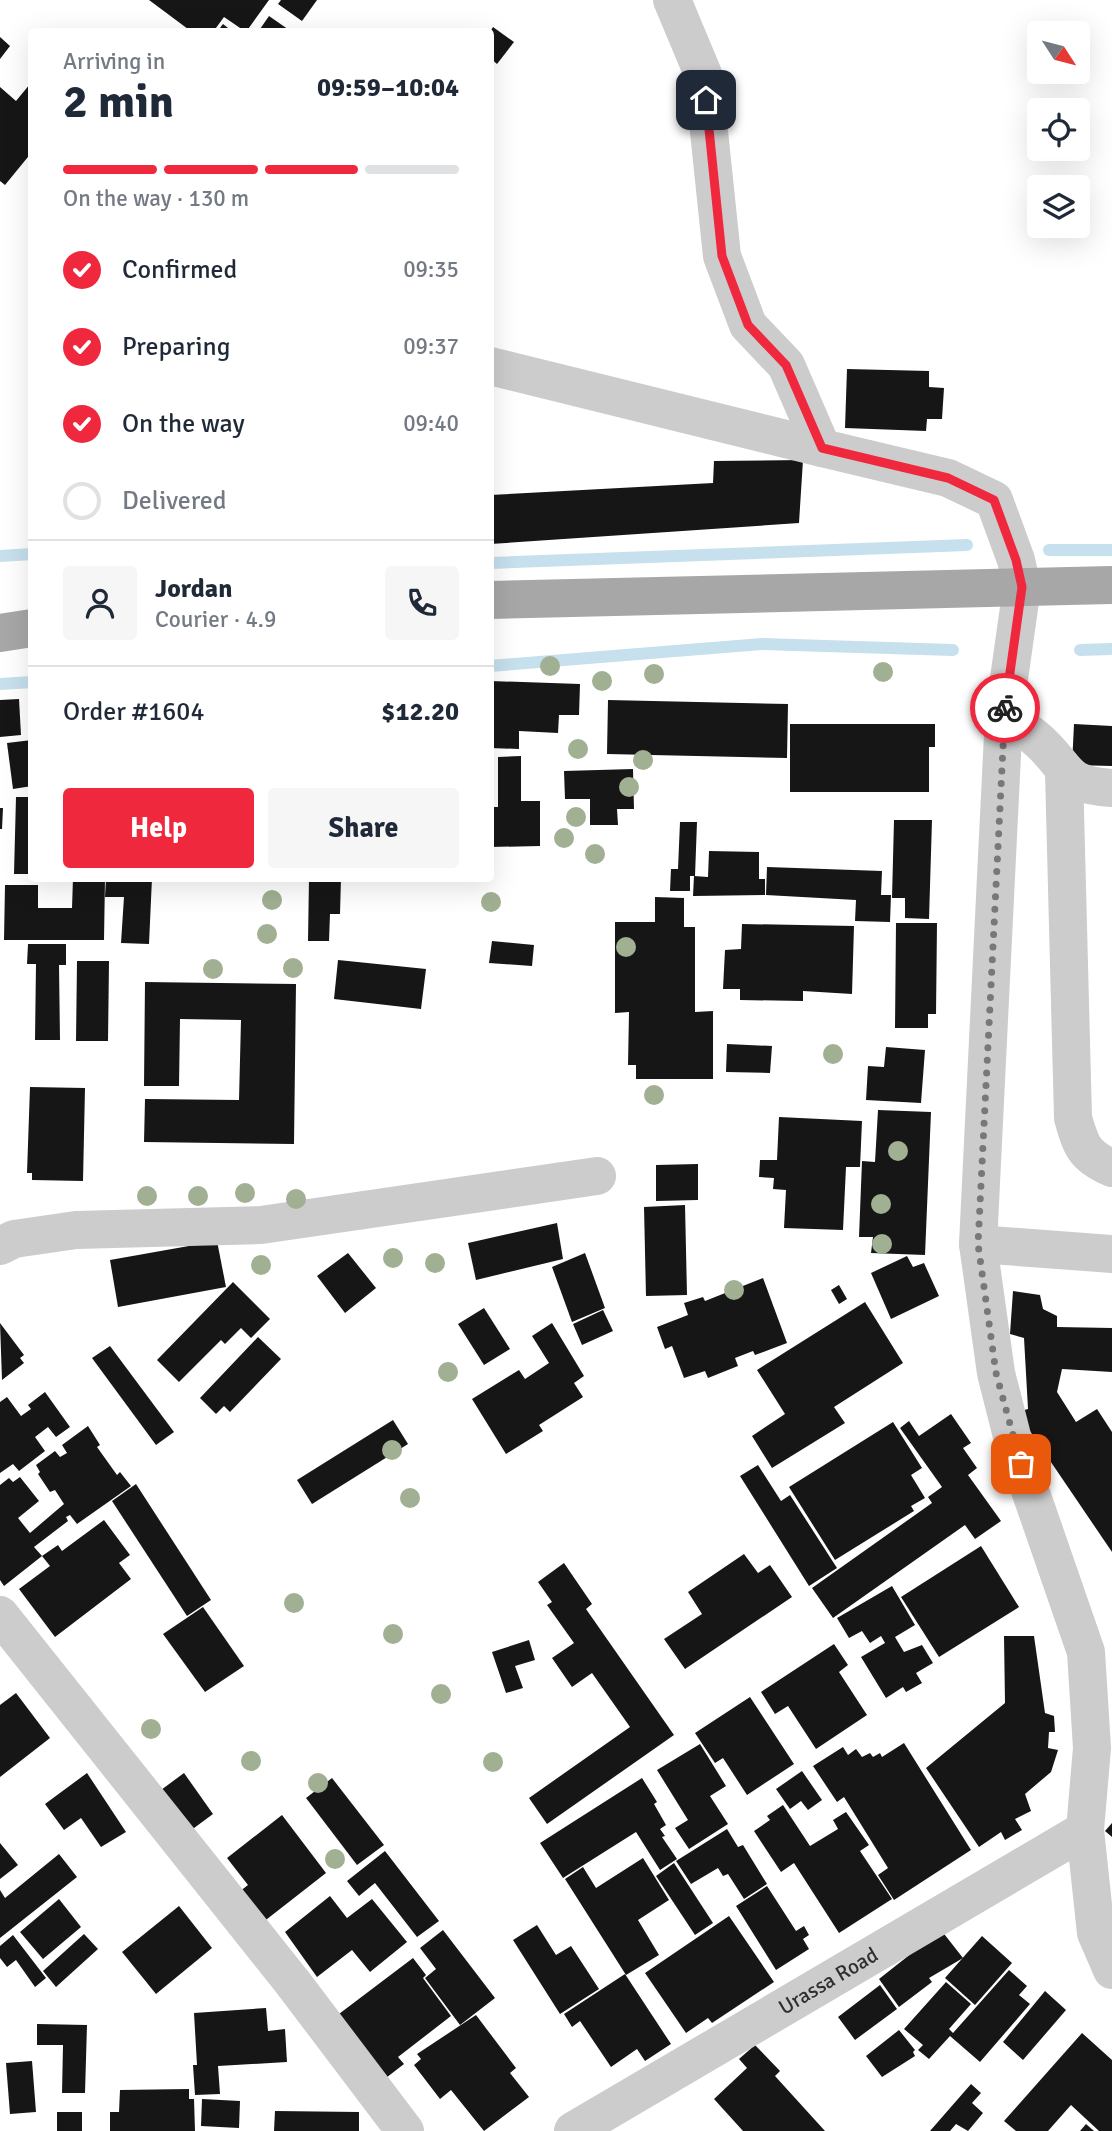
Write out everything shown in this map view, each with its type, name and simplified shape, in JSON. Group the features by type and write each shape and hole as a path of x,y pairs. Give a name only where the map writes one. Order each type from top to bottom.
{"main road":[{"path":"494,600 1112,585"},
{"path":"0,633 28,629"}],"street":[{"path":"672,0 703,74 722,256 748,325 786,365 822,448"},
{"path":"494,367 948,478 994,500 1016,560 1022,587 1004,713 978,1244 996,1373 1011,1432 1086,1652 1093,1748 1084,1830 1096,1933 1112,1970"},
{"path":"1004,713 1041,743 1064,772 1087,786 1112,788"},
{"path":"1064,772 1073,1118 1081,1147 1097,1161 1112,1168"},
{"path":"0,1246 14,1239 76,1230 261,1224 597,1176"},
{"path":"978,1244 1112,1254"},
{"path":"0,1615 293,1983 405,2131"},
{"name":"Urassa Road","path":"573,2131 1084,1830"}],"building":[{"path":"149,0 269,0 249,28 240,28 224,17 216,28 187,28"},
{"path":"281,0 317,0 302,21 278,4"},
{"path":"269,16 286,28 261,28"},
{"path":"492,28 514,42 497,64 494,61"},
{"path":"0,37 10,46 0,59"},
{"path":"28,86 28,157 5,185 0,181 0,87 16,101"},
{"path":"847,369 929,371 929,387 944,388 942,419 927,419 926,431 845,428"},
{"path":"803,460 799,523 494,544 494,495 713,483 714,461"},
{"path":"494,681 580,684 579,715 559,715 558,733 519,731 519,749 494,748"},
{"path":"19,699 21,735 0,737 0,700"},
{"path":"608,700 788,704 787,758 607,754"},
{"path":"790,724 935,724 935,747 929,747 929,792 790,792"},
{"path":"1074,724 1112,726 1112,766 1072,765"},
{"path":"28,740 28,787 13,789 7,743"},
{"path":"521,756 521,801 540,801 540,846 494,847 494,807 498,807 498,757"},
{"path":"633,769 634,809 617,809 618,825 590,825 590,799 565,799 564,771"},
{"path":"16,797 28,797 28,874 14,874"},
{"path":"0,808 3,808 2,829 0,829"},
{"path":"894,820 932,820 929,919 905,918 905,898 892,898"},
{"path":"680,822 697,822 695,876 690,876 690,891 670,891 671,869 678,869"},
{"path":"709,851 759,852 759,879 765,879 765,895 693,896 694,876 708,877"},
{"path":"767,867 882,871 881,895 891,895 890,922 855,921 856,900 766,895"},
{"path":"73,882 105,882 104,940 4,940 5,885 38,885 38,908 72,908"},
{"path":"106,882 152,882 149,944 121,943 124,897 105,897"},
{"path":"309,882 341,882 340,914 330,914 329,941 308,941"},
{"path":"655,897 684,898 684,927 695,927 695,1012 713,1011 713,1079 636,1079 636,1065 628,1065 629,1012 615,1013 615,922 655,922"},
{"path":"896,923 937,923 936,1014 928,1014 928,1028 895,1028"},
{"path":"742,924 854,926 852,994 803,991 803,1001 740,1000 740,989 723,989 725,950 741,949"},
{"path":"492,941 534,945 532,966 489,963"},
{"path":"28,944 66,944 66,965 59,965 60,1040 35,1040 36,964 27,964"},
{"path":"338,960 426,969 421,1009 334,999"},
{"path":"77,961 109,961 108,1041 76,1041"},
{"path":"145,982 296,984 294,1144 144,1142 145,1099 239,1100 241,1020 180,1019 179,1086 144,1086"},
{"path":"727,1044 772,1046 770,1073 726,1072"},
{"path":"886,1047 925,1050 921,1103 866,1100 868,1066 884,1067"},
{"path":"30,1087 85,1088 83,1181 32,1180 32,1173 27,1173"},
{"path":"878,1110 931,1112 925,1255 871,1253 873,1237 859,1237 862,1161 875,1162"},
{"path":"779,1117 862,1121 860,1167 846,1167 843,1230 784,1228 786,1190 773,1189 774,1178 759,1177 760,1160 777,1160"},
{"path":"698,1164 698,1200 656,1201 656,1165"},
{"path":"685,1205 687,1295 646,1296 644,1207"},
{"path":"557,1223 563,1259 476,1280 468,1243"},
{"path":"217,1241 226,1287 118,1307 110,1260"},
{"path":"348,1253 376,1288 345,1313 317,1276"},
{"path":"585,1253 605,1308 572,1322 552,1267"},
{"path":"907,1256 913,1267 924,1263 939,1296 891,1319 871,1273"},
{"path":"763,1278 787,1343 755,1355 753,1351 735,1358 738,1366 708,1378 705,1371 684,1378 672,1346 665,1349 657,1327 688,1315 684,1303 703,1297 705,1301"},
{"path":"233,1282 270,1319 251,1338 241,1328 225,1344 221,1340 179,1382 157,1360"},
{"path":"839,1285 847,1299 839,1304 831,1290"},
{"path":"1013,1291 1040,1295 1043,1309 1057,1316 1057,1327 1112,1328 1112,1372 1062,1369 1057,1392 1076,1422 1097,1409 1112,1432 1112,1552 1017,1412 1028,1409 1024,1338 1010,1334"},
{"path":"865,1302 903,1363 834,1407 845,1423 772,1468 752,1436 785,1414 757,1370"},
{"path":"484,1308 510,1349 484,1365 458,1324"},
{"path":"603,1310 613,1331 582,1345 573,1324"},
{"path":"0,1323 24,1355 20,1358 24,1363 2,1380"},
{"path":"552,1323 584,1376 574,1383 583,1397 539,1425 543,1431 506,1454 472,1399 519,1370 525,1379 549,1363 532,1336"},
{"path":"258,1337 281,1359 230,1412 224,1406 216,1414 200,1398"},
{"path":"110,1346 174,1432 156,1445 92,1358"},
{"path":"45,1392 70,1427 56,1437 48,1427 35,1437 45,1451 19,1471 13,1464 0,1473 0,1402 7,1397 21,1416 31,1409 28,1405"},
{"path":"951,1414 971,1443 963,1448 977,1468 968,1475 1001,1521 975,1539 965,1525 833,1618 812,1588 932,1503 928,1497 942,1487 900,1428 909,1421 919,1436"},
{"path":"393,1420 408,1444 312,1504 297,1480"},
{"path":"893,1422 922,1468 911,1475 925,1498 911,1506 914,1511 835,1560 789,1487"},
{"path":"88,1426 100,1445 97,1447 117,1475 120,1472 131,1486 77,1524 70,1515 66,1517 68,1521 34,1547 42,1556 4,1586 0,1580 0,1485 9,1478 13,1482 20,1477 39,1501 18,1518 30,1533 64,1504 55,1490 50,1492 38,1474 40,1472 36,1465 55,1451 60,1457 67,1453 62,1445"},
{"path":"758,1465 781,1501 790,1495 837,1568 809,1586 740,1476"},
{"path":"136,1484 211,1600 187,1616 112,1501"},
{"path":"104,1520 130,1555 119,1563 131,1579 55,1637 19,1589 50,1566 42,1556 58,1545 62,1551"},
{"path":"981,1546 1019,1607 939,1657 901,1597"},
{"path":"744,1554 758,1573 770,1565 792,1597 685,1669 664,1639 702,1614 688,1592"},
{"path":"564,1563 592,1604 586,1609 674,1735 547,1824 529,1798 630,1727 592,1673 572,1687 552,1658 574,1643 547,1605 552,1602 538,1582"},
{"path":"892,1586 915,1625 895,1637 904,1652 922,1645 933,1663 916,1673 922,1683 906,1692 903,1687 886,1698 861,1657 885,1643 881,1636 870,1643 862,1631 849,1638 837,1618"},
{"path":"203,1607 244,1666 205,1692 163,1634"},
{"path":"1004,1636 1034,1636 1045,1713 1054,1716 1055,1732 1049,1732 1048,1748 1058,1750 1051,1772 1025,1794 1031,1811 1015,1819 1022,1830 1005,1840 1001,1832 979,1847 926,1768 1005,1703"},
{"path":"529,1640 535,1660 515,1666 523,1688 506,1693 492,1652"},
{"path":"834,1644 848,1665 839,1672 867,1715 816,1749 788,1706 775,1714 761,1692"},
{"path":"16,1693 50,1738 0,1777 0,1705"},
{"path":"750,1697 794,1764 747,1795 723,1758 715,1763 695,1733"},
{"path":"904,1743 971,1850 894,1900 878,1875 888,1868 844,1797 837,1802 813,1766 843,1747 848,1755 856,1749 862,1757 870,1753 873,1757 880,1753 882,1757"},
{"path":"700,1744 726,1786 710,1796 728,1824 689,1849 675,1828 688,1820 657,1770"},
{"path":"802,1771 822,1800 808,1810 801,1801 790,1809 776,1789"},
{"path":"87,1773 126,1832 101,1847 81,1818 64,1830 45,1804"},
{"path":"184,1773 213,1814 190,1831 161,1790"},
{"path":"332,1778 384,1845 357,1865 306,1798"},
{"path":"642,1778 657,1802 654,1804 666,1825 660,1829 665,1836 662,1837 677,1859 660,1870 636,1832 563,1878 540,1843"},
{"path":"783,1805 810,1846 838,1829 833,1820 846,1812 869,1845 860,1851 892,1899 839,1933 794,1863 781,1872 754,1831 770,1820 767,1816"},
{"path":"282,1815 326,1873 262,1923 239,1892 248,1885 227,1858"},
{"path":"1112,1823 1112,1837 1105,1831"},
{"path":"727,1829 738,1847 743,1845 767,1884 744,1899 728,1874 723,1876 718,1868 691,1884 676,1861"},
{"path":"0,1843 18,1865 0,1879"},
{"path":"385,1851 439,1921 417,1937 375,1883 359,1896 347,1881"},
{"path":"59,1854 77,1877 0,1938 0,1890 5,1898"},
{"path":"643,1858 669,1900 638,1920 659,1955 626,1975 565,1879 583,1867 596,1888"},
{"path":"674,1863 713,1923 695,1935 656,1876"},
{"path":"767,1886 796,1931 804,1926 809,1935 803,1939 809,1949 776,1970 736,1906"},
{"path":"330,1896 347,1918 372,1899 407,1942 370,1972 352,1950 317,1977 285,1932"},
{"path":"59,1899 81,1927 43,1959 20,1932"},
{"path":"179,1906 212,1948 156,1994 122,1952"},
{"path":"729,1916 774,1982 712,2023 708,2018 686,2033 645,1973"},
{"path":"537,1925 556,1955 571,1946 599,1989 560,2014 513,1940"},
{"path":"443,1930 495,1998 460,2025 425,1978 436,1969 420,1948"},
{"path":"941,1930 963,1958 929,1978 932,1982 899,2007 879,1979"},
{"path":"84,1934 98,1949 56,1987 43,1971"},
{"path":"13,1935 46,1978 35,1987 16,1960 7,1967 0,1958 0,1946"},
{"path":"982,1936 1012,1963 975,2005 945,1978"},
{"path":"413,1958 426,1975 423,1978 451,2016 398,2057 404,2064 382,2081 335,2017"},
{"path":"1009,1970 1027,1986 1019,1995 1030,2004 980,2062 950,2036 929,2059 918,2050 923,2045 904,2029 946,1982 971,2004 949,2029 953,2033"},
{"path":"625,1974 671,2044 645,2061 637,2049 611,2067 580,2021 572,2027 564,2014"},
{"path":"880,1985 897,2009 855,2040 838,2017"},
{"path":"1045,1991 1066,2010 1023,2060 1003,2042"},
{"path":"266,2008 268,2031 285,2029 287,2062 218,2066 220,2094 195,2095 193,2065 197,2065 194,2013"},
{"path":"476,2015 516,2068 510,2073 529,2097 484,2131 451,2090 440,2099 414,2065 421,2059 417,2054"},
{"path":"37,2024 87,2025 85,2093 62,2093 63,2045 37,2045"},
{"path":"899,2030 915,2050 915,2056 882,2077 866,2056"},
{"path":"1082,2033 1112,2060 1112,2131 1099,2131 1071,2105 1048,2131 1016,2131 1004,2121"},
{"path":"755,2045 780,2071 775,2076 825,2131 743,2131 714,2099 747,2068 739,2059"},
{"path":"32,2061 36,2112 10,2114 6,2063"},
{"path":"971,2084 981,2093 972,2103 983,2113 968,2131 956,2124 950,2131 930,2131"},
{"path":"189,2089 189,2099 194,2099 195,2131 110,2131 110,2112 119,2112 120,2090"},
{"path":"202,2099 240,2101 239,2128 201,2126"},
{"path":"275,2111 359,2112 359,2131 274,2131"},
{"path":"57,2112 82,2112 82,2131 57,2131"},
{"path":"1086,2124 1094,2131 1080,2131"}],"waterway":[{"path":"494,563 967,545"},
{"path":"1049,550 1112,550"},
{"path":"0,556 28,554"},
{"path":"494,666 762,644 953,650"},
{"path":"1080,650 1112,649"},
{"path":"0,684 28,682"}],"way so far":[{"path":"1005,708 978,1244 996,1373 1021,1464"}],"route":[{"path":"706,100 722,256 748,325 786,365 822,448 948,478 994,500 1016,560 1022,587 1005,708"}]}
